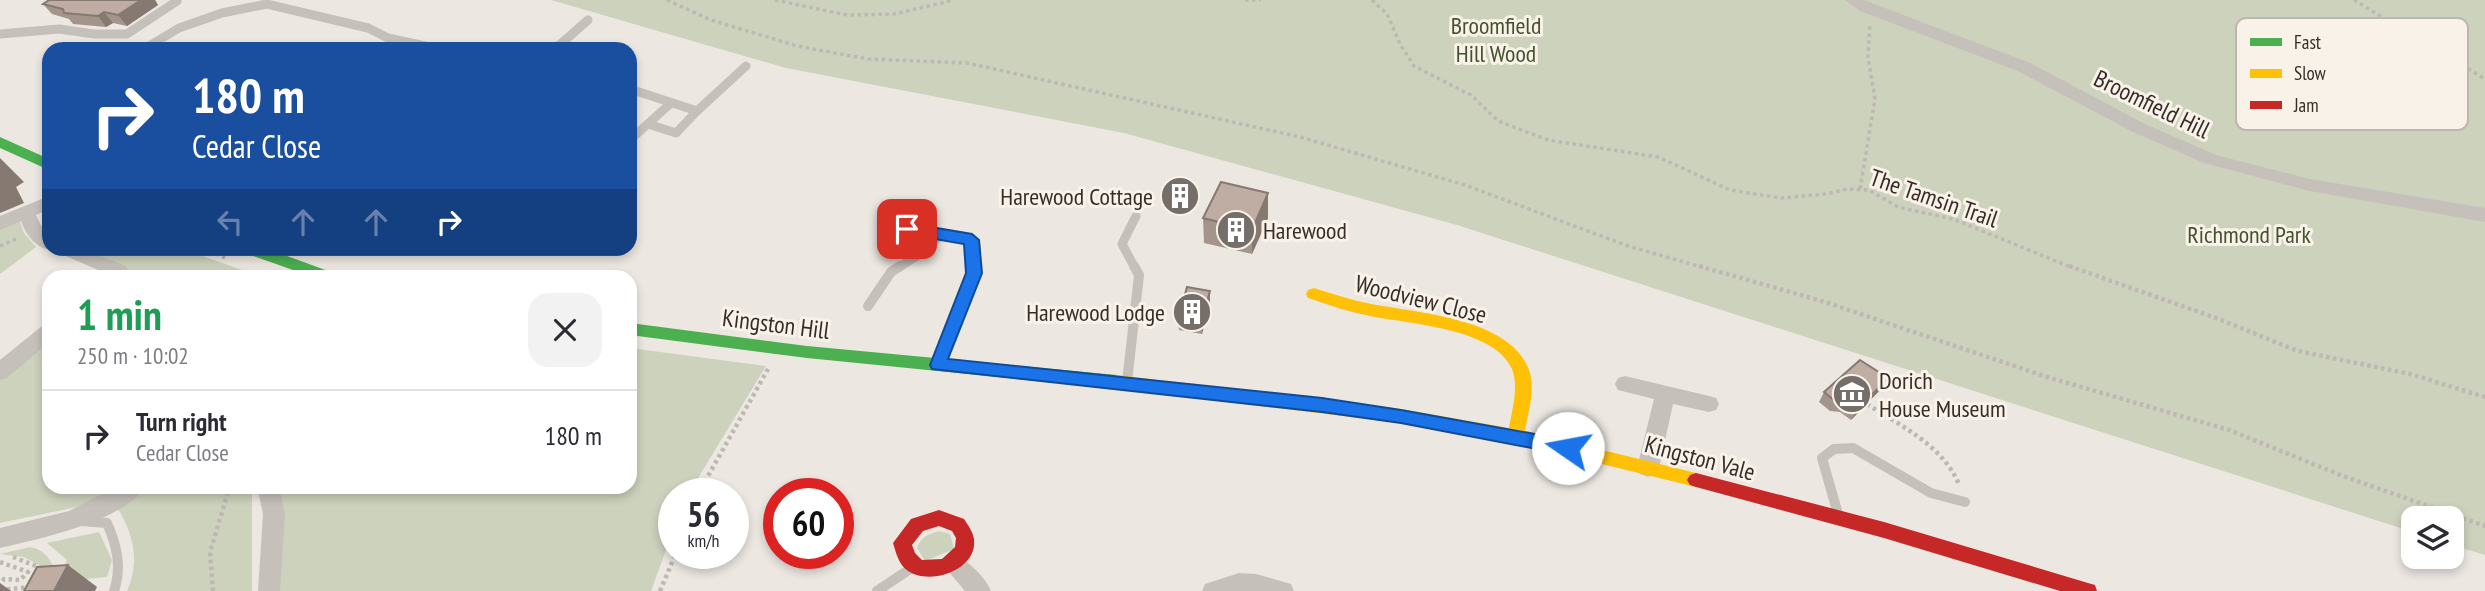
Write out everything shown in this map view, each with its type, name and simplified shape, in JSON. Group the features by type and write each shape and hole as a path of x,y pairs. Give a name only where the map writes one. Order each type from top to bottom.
{"main road":[{"path":"0,142 42,162"},
{"path":"907,229 972,240 974,273 938,365"},
{"path":"268,256 305,270"},
{"name":"Woodview Close","path":"1314,295 1357,307 1423,318 1490,339 1506,349 1517,362 1523,378 1516,436"},
{"name":"Kingston Hill","path":"637,330 916,362"},
{"name":"Kingston Vale","path":"916,362 1322,405 1516,436 1839,518 2088,591"},
{"path":"939,518 958,525 966,540 965,549 954,565 933,574 922,574 910,569 901,552 907,534 924,521 939,518"}],"street":[{"name":"Broomfield Hill","path":"1853,0 1872,10 2023,67 2151,135 2207,158 2308,183 2485,215"},
{"path":"0,223 42,205"},
{"path":"26,212 33,230 42,238"},
{"path":"81,256 116,270"},
{"path":"0,372 42,337"},
{"path":"1625,384 1709,404"},
{"path":"1648,468 1665,394"},
{"path":"0,538 77,520 124,494"},
{"path":"269,591 274,514 270,494"},
{"path":"954,565 980,591"},
{"path":"1213,591 1227,583 1251,582 1283,591"}],"lane":[{"path":"0,34 59,29 94,34 127,34 177,1"},
{"path":"156,42 179,28 222,13 267,4 368,28 388,38 407,42"},
{"path":"563,42 588,20"},
{"path":"648,124 676,133 746,66"},
{"path":"637,91 697,111"},
{"path":"637,134 671,103"},
{"path":"1127,384 1139,275 1122,244 1136,216"},
{"path":"868,306 891,272 920,254 942,235"},
{"path":"1839,518 1822,458 1834,449 1853,448 1931,493 1965,502"},
{"path":"77,520 107,523 117,544 118,579 114,591"},
{"path":"877,591 910,569"}],"path":[{"path":"667,0 711,20 797,46 868,59 967,63 1130,97 1313,140 1465,185 1628,246 1825,302 2047,377 2228,430 2343,476 2485,526"},
{"path":"775,0 847,15 894,13 954,0"},
{"path":"1245,0 1261,0"},
{"name":"The Tamsin Trail","path":"1372,0 1387,13 1400,44 1414,66 1471,95 1498,121 1548,140 1658,157 1730,190 1781,198 1826,194 1847,188 1869,190 1898,207 1953,219 2105,281 2205,314 2298,351 2410,374 2485,397"},
{"path":"2354,0 2384,18"},
{"path":"1860,189 1875,99 1868,57 1872,10"},
{"path":"2468,69 2485,79"},
{"path":"221,256 225,258"},
{"path":"707,478 772,362"},
{"path":"1867,404 1933,449 1956,473 1965,502"},
{"path":"213,591 210,552 228,494"},
{"path":"0,556 24,560 47,572"},
{"path":"0,562 28,572 20,580 4,579 0,584"},
{"path":"660,591 669,569"},
{"path":"0,590 35,587"}],"green space":[{"name":"Richmond Park","path":"551,0 2485,0 2485,555 2464,549 2464,506 2401,506 2401,528 1457,225 1124,133 786,68"},
{"path":"19,219 24,233 36,247 0,274 0,227"},
{"path":"95,256 203,256 242,270 125,270 127,267"},
{"path":"42,345 42,494 107,494 77,507 0,523 0,379"},
{"path":"637,349 766,366 698,478 658,478 659,569 651,591 277,591 277,494 637,494"},
{"path":"135,494 252,494 252,591 127,591 133,570 133,549 128,529 118,509"},
{"path":"939,531 950,534 954,549 925,561 917,548 925,536"},
{"path":"99,532 112,560 107,577 56,582 67,560 47,543"},
{"path":"30,547 47,556 53,566 52,572 24,557 0,554"}],"building":[{"path":"49,0 141,0 118,15 104,12 98,16 64,13 63,9 43,4"},
{"path":"1221,182 1268,193 1252,230 1203,218"},
{"path":"1187,287 1210,291 1201,323 1178,320"},
{"name":"Dorich House Museum","path":"1860,360 1888,378 1857,410 1846,402 1835,401 1824,392"},
{"path":"68,565 54,591 24,591 37,567"}],"traffic: fast":[{"path":"0,142 42,162"},
{"path":"270,256 309,270"},
{"path":"637,330 807,352 1117,382"}],"traffic: slow":[{"path":"907,229 972,240 974,273 938,365"},
{"path":"1314,294 1364,308 1456,326 1498,343 1512,356 1521,371 1522,395 1516,436"},
{"path":"1117,382 1401,416 1516,436 1696,480"}],"traffic: jam":[{"path":"1696,480 1884,530 2088,591"},
{"path":"939,518 958,525 965,538 963,550 958,558 948,565 926,570 916,566 907,557 902,543 917,525 939,518"}],"place":[{"name":"Harewood Cottage","path":"1180,196"},
{"name":"Harewood","path":"1236,230"},
{"name":"Harewood Lodge","path":"1192,312"},
{"name":"Dorich House Museum","path":"1852,394"}],"route":[{"path":"907,229 972,240 974,273 938,365 1322,405 1516,436 1568,448"}],"park label":[{"name":"Broomfield Hill Wood","path":"1496,39"}]}
